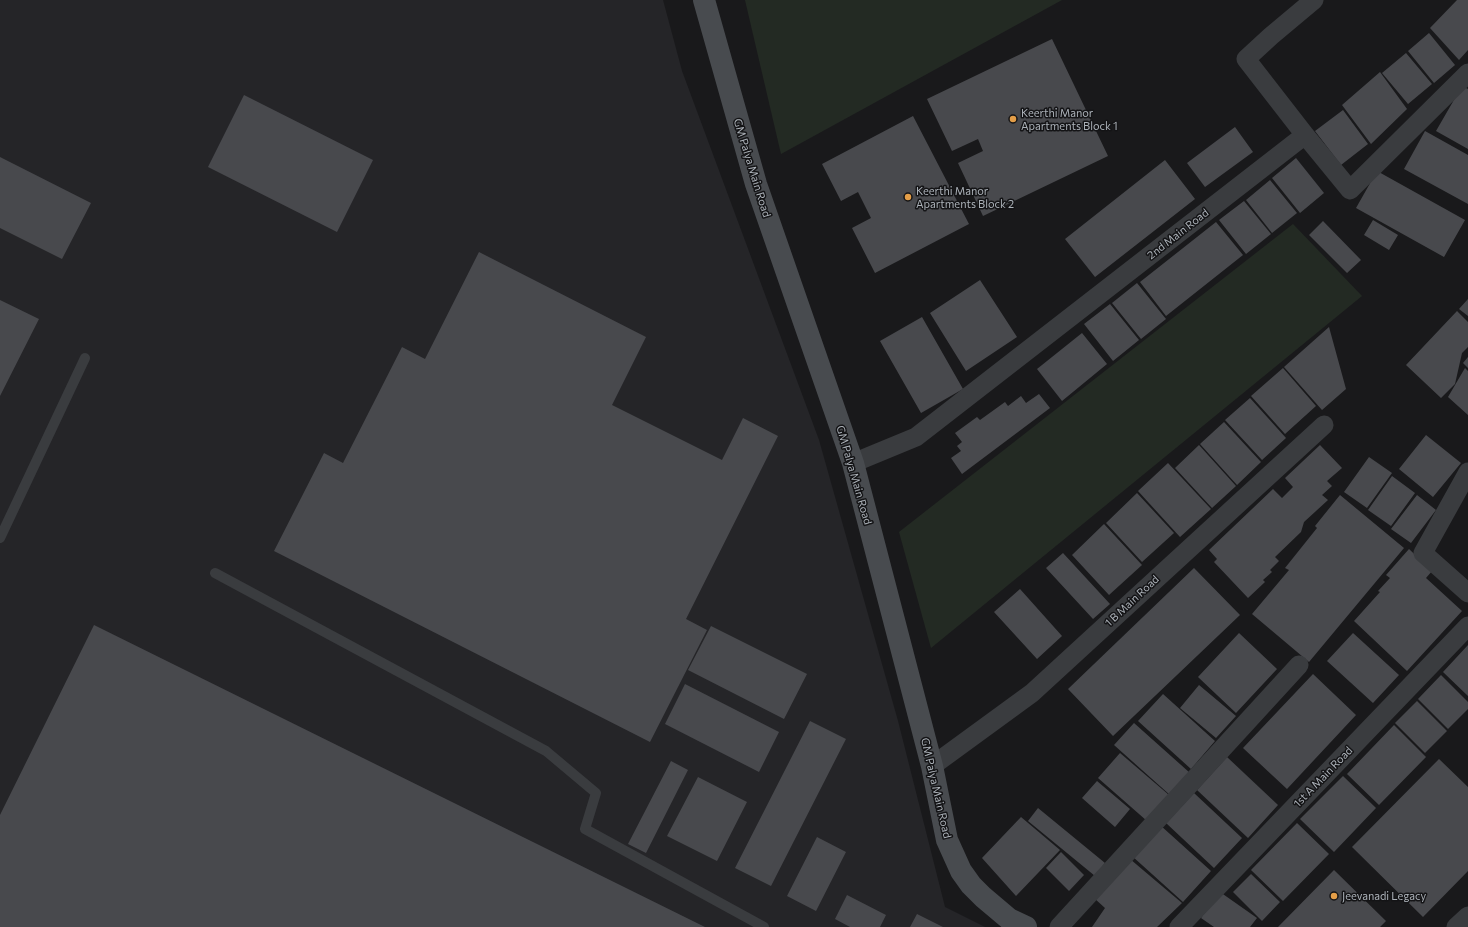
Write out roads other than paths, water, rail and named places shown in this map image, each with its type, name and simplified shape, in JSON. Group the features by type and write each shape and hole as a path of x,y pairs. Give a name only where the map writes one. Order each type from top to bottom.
{"main road":[{"name":"GM Palya Main Road","path":"704,0 756,184 853,463 932,766 947,840 961,871 975,889 996,909 1010,919 1026,927"}],"street":[{"path":"1314,0 1246,59 1350,190 1468,73"},
{"name":"2nd Main Road","path":"853,463 916,438 1305,135"},
{"name":"1 B Main Road","path":"932,766 1032,693 1324,425"},
{"path":"1468,472 1423,552 1468,594"},
{"name":"1st A Main Road","path":"1179,927 1468,626"},
{"path":"1058,927 1299,665"},
{"path":"1456,927 1468,916"}],"lane":[{"path":"0,538 85,358"},
{"path":"215,573 546,751 596,793 585,829 764,927"}],"place":[{"name":"Keerthi Manor Apartments Block 1","path":"1013,119"},
{"name":"Keerthi Manor Apartments Block 2","path":"908,197"},
{"name":"Jeevanadi Legacy","path":"1334,896"}]}
